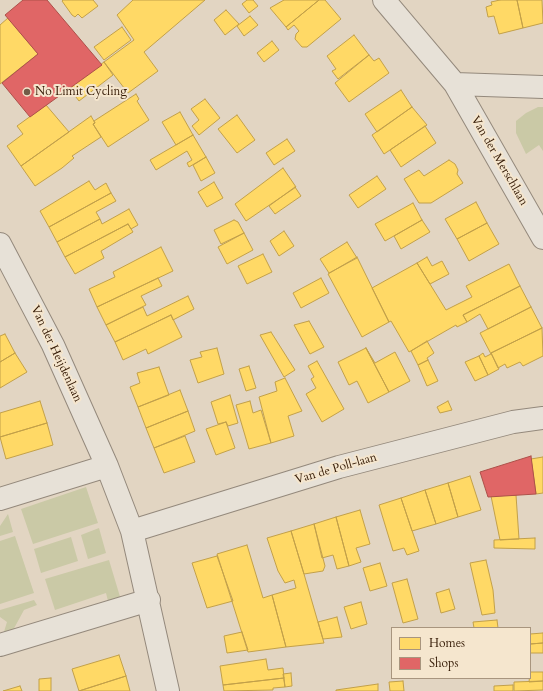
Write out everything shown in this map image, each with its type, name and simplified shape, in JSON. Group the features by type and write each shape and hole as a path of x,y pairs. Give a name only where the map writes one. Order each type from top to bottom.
{"street":[{"name":"Van der Merschlaan","path":"384,0 455,84 543,238"},
{"path":"455,84 543,87"},
{"name":"Van der Heijdenlaan","path":"0,244 53,345 107,466 132,530 149,600 168,691"},
{"name":"Van de Poll-laan","path":"132,530 339,467 513,422 543,418"},
{"path":"0,499 107,466"},
{"path":"0,645 149,600"}],"green space":[{"path":"538,107 543,107 543,151 539,145 526,154 516,133 516,121 526,113"},
{"path":"86,487 98,523 33,544 21,509"},
{"path":"8,514 13,532 0,536 0,526"},
{"path":"99,528 106,553 88,559 81,535"},
{"path":"15,536 34,593 0,604 0,541"},
{"path":"71,537 78,561 41,573 34,549"},
{"path":"109,560 121,600 109,605 106,593 55,610 45,579"},
{"path":"34,600 37,605 24,610 12,632 3,635 7,622 0,617 0,610"}],"building: Homes":[{"path":"93,0 98,6 82,18 78,14 75,17 62,1"},
{"path":"133,0 205,0 144,52 158,71 128,93 104,62 134,40 117,15"},
{"path":"247,0 253,0 258,6 249,13 242,4"},
{"path":"284,0 319,0 286,27 270,8"},
{"path":"319,0 325,0 341,19 307,47 302,47 295,39 296,34 299,31 294,25 288,30 286,27"},
{"path":"500,0 517,0 523,28 499,34 494,16 488,17 486,7 492,5 491,2"},
{"path":"517,0 542,0 543,23 523,28"},
{"path":"226,10 239,24 225,35 214,20"},
{"path":"250,16 258,25 244,36 237,26"},
{"path":"8,18 38,54 0,84 0,25"},
{"path":"122,27 131,40 104,60 94,47"},
{"path":"354,35 369,55 338,79 332,71 336,69 327,56"},
{"path":"272,41 279,50 264,62 257,53"},
{"path":"369,55 374,61 379,58 389,73 349,102 335,83"},
{"path":"104,62 113,75 79,101 69,88"},
{"path":"401,90 412,107 377,132 365,114"},
{"path":"136,94 139,99 137,101 149,120 108,147 93,124 95,123 94,121"},
{"path":"205,99 220,118 199,135 192,126 199,120 191,109"},
{"path":"46,105 69,132 21,166 7,146 23,134 17,126"},
{"path":"412,107 427,125 384,154 372,135"},
{"path":"180,112 193,135 176,145 162,122"},
{"path":"237,115 255,140 237,153 218,129"},
{"path":"91,116 95,123 93,124 101,137 72,156 74,158 62,168 35,186 21,166"},
{"path":"425,126 436,143 401,167 390,150"},
{"path":"193,135 206,157 189,167 187,163 192,160 187,151 156,170 150,160"},
{"path":"287,139 295,151 274,165 266,153"},
{"path":"206,157 215,173 201,181 193,165"},
{"path":"449,160 455,164 458,170 457,174 463,183 431,203 419,203 404,179 419,170 424,176"},
{"path":"283,168 296,187 246,221 235,204"},
{"path":"377,176 386,189 358,208 349,195"},
{"path":"89,181 95,190 106,183 111,193 49,227 40,211"},
{"path":"214,182 223,198 207,207 198,192"},
{"path":"295,187 301,196 275,214 269,206"},
{"path":"111,193 116,201 96,212 100,219 57,242 49,227"},
{"path":"476,202 487,223 457,239 445,219"},
{"path":"413,203 422,220 385,241 375,224"},
{"path":"129,209 138,225 131,229 128,224 65,257 57,242 100,219 102,224"},
{"path":"234,220 238,222 244,233 221,244 214,230"},
{"path":"422,220 430,232 401,249 394,236"},
{"path":"487,223 499,244 469,261 457,239"},
{"path":"128,224 133,232 101,251 104,258 75,274 65,257"},
{"path":"284,231 294,246 279,256 270,241"},
{"path":"244,233 253,250 227,264 218,247"},
{"path":"347,242 357,258 329,273 320,259"},
{"path":"161,247 173,271 97,307 89,289 115,277 113,272"},
{"path":"263,254 272,272 247,284 238,266"},
{"path":"357,257 389,322 362,337 328,274"},
{"path":"427,257 432,266 442,261 449,274 430,284 417,263"},
{"path":"417,263 446,310 472,297 466,286 509,264 520,286 463,315 467,322 457,327 456,325 409,352 391,321 389,322 372,288"},
{"path":"158,278 162,286 141,296 146,305 106,325 97,307"},
{"path":"321,278 329,293 301,308 293,293"},
{"path":"520,286 531,307 488,329 480,314 467,322 463,315"},
{"path":"188,296 194,309 173,320 171,315 115,342 106,325 143,307 147,316"},
{"path":"531,307 542,328 491,353 499,369 488,375 479,356 483,353 485,357 491,354 480,333"},
{"path":"171,315 182,337 148,354 146,349 123,360 115,342"},
{"path":"309,321 324,347 310,354 294,325"},
{"path":"542,328 543,356 523,366 520,362 507,368 505,364 498,368 491,353"},
{"path":"271,332 295,370 284,377 260,335"},
{"path":"5,334 15,353 0,362 0,336"},
{"path":"427,341 434,353 427,358 428,360 418,365 411,351"},
{"path":"217,348 224,374 198,383 190,360 202,357 200,352"},
{"path":"366,348 389,392 368,403 357,381 349,385 338,362"},
{"path":"366,348 375,363 395,352 410,381 389,392"},
{"path":"15,353 27,372 0,388 0,362"},
{"path":"479,356 488,375 475,381 465,362"},
{"path":"428,360 438,381 427,386 418,365"},
{"path":"317,361 344,409 322,422 306,394 316,388 311,379 314,377 308,366"},
{"path":"249,366 256,388 246,391 239,369"},
{"path":"159,367 169,395 138,407 130,387 140,383 137,373"},
{"path":"285,378 302,411 288,416 294,436 271,443 259,397 277,391 275,382"},
{"path":"180,390 188,411 146,428 138,407"},
{"path":"230,395 238,423 228,426 226,422 218,424 211,402"},
{"path":"40,401 47,423 0,437 0,413"},
{"path":"250,401 253,413 261,410 271,443 249,449 236,405"},
{"path":"448,401 452,410 440,413 437,407"},
{"path":"188,411 195,431 154,448 146,428"},
{"path":"226,422 235,448 216,455 206,429"},
{"path":"47,423 53,445 6,459 0,437"},
{"path":"185,436 195,462 164,473 154,448"},
{"path":"543,457 543,493 536,494 531,459"},
{"path":"470,476 481,510 458,517 448,483"},
{"path":"448,483 458,517 436,524 425,490"},
{"path":"425,490 436,524 412,531 401,498"},
{"path":"516,495 519,539 500,540 491,496"},
{"path":"401,498 419,551 407,555 404,548 393,551 379,505"},
{"path":"360,510 370,544 356,548 361,562 349,566 336,517"},
{"path":"336,517 349,566 337,569 333,555 322,558 314,524"},
{"path":"314,524 325,566 323,571 304,574 291,531"},
{"path":"291,531 324,643 286,647 272,595 296,588 294,580 285,583 278,571 267,538"},
{"path":"535,538 535,549 494,548 494,540"},
{"path":"247,545 263,598 272,595 286,647 248,652 217,554"},
{"path":"217,556 233,601 207,608 192,563"},
{"path":"486,560 493,590 495,613 482,615 470,563"},
{"path":"380,563 387,586 370,591 363,568"},
{"path":"407,579 418,619 403,623 392,583"},
{"path":"449,589 455,609 441,613 436,593"},
{"path":"361,602 367,624 351,629 344,607"},
{"path":"337,617 342,637 323,639 318,622"},
{"path":"497,620 498,627 474,627 473,622"},
{"path":"242,632 248,650 227,653 224,636"},
{"path":"543,633 543,643 531,644 531,634"},
{"path":"543,643 543,653 531,653 531,644"},
{"path":"119,655 126,676 79,691 72,669"},
{"path":"266,659 268,670 283,668 284,678 223,685 220,666"},
{"path":"531,672 543,672 543,681 529,682 529,679 531,679"},
{"path":"291,673 292,686 285,687 283,674"},
{"path":"126,676 130,691 79,691"},
{"path":"51,678 51,691 39,691 39,679"},
{"path":"284,678 285,687 273,688 273,690 224,691 223,685"},
{"path":"403,681 404,691 390,691 389,682"},
{"path":"543,681 543,690 514,691 514,682"},
{"path":"378,684 378,691 336,691 336,690"},
{"path":"513,685 513,691 494,691 494,686"},
{"path":"20,686 22,691 3,691"}],"building: Shops":[{"path":"23,0 47,0 102,65 30,117 2,83 38,54 5,15"},
{"path":"531,456 536,494 488,497 480,472"}],"place":[{"name":"No Limit Cycling","path":"27,92"}]}
